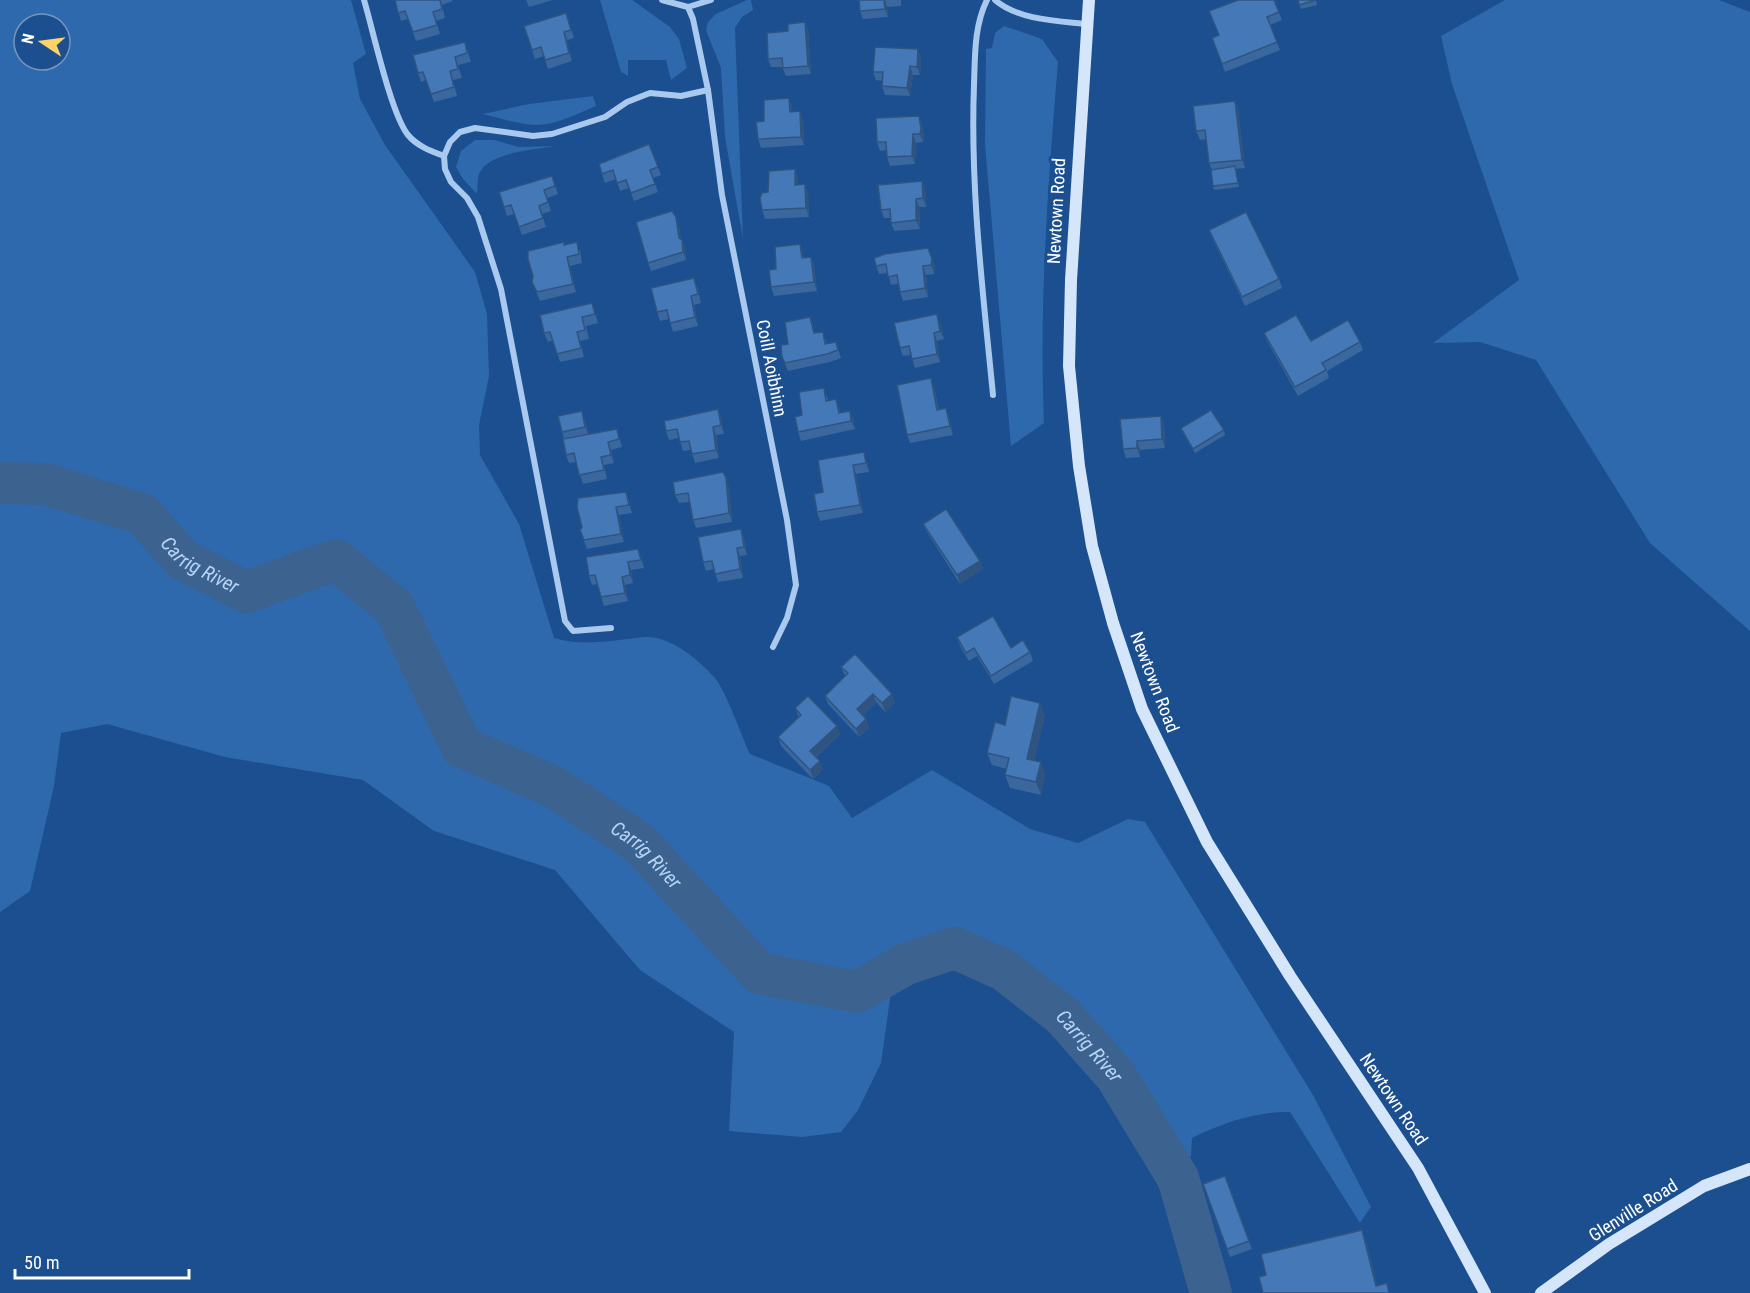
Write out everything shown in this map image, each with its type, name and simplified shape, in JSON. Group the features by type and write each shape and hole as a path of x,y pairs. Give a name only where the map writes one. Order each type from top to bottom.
{"main road":[{"name":"Newtown Road","path":"1089,0 1071,280 1070,366 1079,466 1092,546 1113,623 1142,709 1206,842 1290,976 1418,1168 1485,1293"},
{"name":"Glenville Road","path":"1541,1293 1609,1244 1704,1186 1750,1170"}],"street":[{"path":"364,0 398,115 407,134 422,147 444,156"},
{"path":"662,0 688,7 711,0"},
{"path":"987,0 976,41 973,112 978,237 993,395"},
{"path":"995,0 1002,6 1039,18 1087,24"},
{"name":"Coill Aoibhinn","path":"688,7 693,19 708,90 722,195 787,520 796,585 787,618 773,647"},
{"path":"611,628 573,631 565,621 501,289 478,217 467,198 451,182 445,169 444,156 450,142 460,132 475,128 533,136 552,134 605,117 627,102 650,93 681,96 708,90"}],"shaded area":[{"path":"0,0 351,0 366,54 353,63 360,99 385,145 475,272 487,314 489,376 479,425 480,455 519,524 554,638 588,642 645,637 665,640 684,650 720,685 750,754 829,786 852,818 932,770 1030,829 1078,843 1128,819 1145,822 1313,1095 1371,1207 1360,1223 1290,1112 1240,1119 1192,1138 1191,1156 1178,1178 1118,1080 1085,1040 1066,1021 1023,987 978,959 955,948 894,971 881,1063 858,1110 841,1132 802,1137 729,1131 734,1032 640,970 555,870 434,831 363,780 225,757 107,724 61,733 54,786 30,891 0,912"},
{"path":"600,0 632,0 670,27 679,39 687,68 671,80 666,60 628,60 628,76 621,72"},
{"path":"751,0 753,10 742,17 735,28 743,239 725,137 721,68 706,30 708,22 716,14"},
{"path":"1505,0 1719,0 1750,12 1750,631 1650,543 1536,360 1480,342 1433,343 1519,280 1452,84 1441,36"},
{"path":"1004,26 1042,39 1058,62 1044,288 1044,423 1011,446 985,144 986,49 992,48 995,33"},
{"path":"593,96 596,106 564,119 541,125 483,114 529,104"},
{"path":"475,140 494,140 519,147 555,146 512,153 492,161 479,174 477,194 463,179 456,167 461,151"}],"building":[{"path":"395,0 440,0 442,9 433,12 437,25 413,32 405,11 398,13"},
{"path":"859,0 884,0 885,9 860,11"},
{"path":"1238,0 1274,0 1279,12 1267,17 1277,42 1222,64 1212,38 1219,35 1209,11"},
{"path":"1298,0 1316,0 1299,5"},
{"path":"566,13 571,30 564,32 569,53 545,60 541,47 532,50 524,26"},
{"path":"805,22 808,66 783,68 782,58 768,59 767,33 788,31 788,24"},
{"path":"465,42 467,53 455,57 458,69 450,71 454,87 431,94 423,72 418,73 413,55"},
{"path":"875,47 918,49 917,67 910,66 907,88 882,86 883,72 873,72"},
{"path":"789,98 790,112 800,111 801,137 758,139 756,122 764,121 764,100"},
{"path":"1235,101 1242,160 1209,163 1205,130 1196,131 1193,106"},
{"path":"919,116 921,129 920,134 913,134 912,156 887,157 886,142 877,142 876,118"},
{"path":"649,144 658,167 650,170 655,184 631,193 626,180 617,183 613,170 602,174 599,164"},
{"path":"1235,166 1238,183 1213,186 1211,170"},
{"path":"795,169 795,185 805,184 806,208 762,210 760,198 762,193 768,192 769,171"},
{"path":"552,176 555,186 544,190 548,202 539,206 543,218 519,227 511,205 504,207 499,192"},
{"path":"922,181 923,198 916,199 916,220 891,223 890,209 881,210 878,185"},
{"path":"672,211 676,217 683,252 648,263 636,222"},
{"path":"1246,212 1279,279 1242,297 1209,230"},
{"path":"564,242 564,245 577,242 579,254 567,257 573,284 537,292 532,282 528,251"},
{"path":"800,244 802,258 811,257 814,282 771,287 769,270 776,269 775,247"},
{"path":"928,248 932,259 931,265 923,266 925,288 900,292 897,275 888,277 886,264 876,266 874,258 885,254"},
{"path":"694,278 698,294 691,296 695,317 670,323 667,310 657,312 651,288"},
{"path":"592,303 595,314 582,317 585,330 577,332 581,348 557,354 550,332 544,333 540,315"},
{"path":"937,314 940,331 934,333 937,354 912,359 909,346 900,348 894,323"},
{"path":"1296,315 1311,341 1348,320 1360,342 1322,363 1326,370 1295,387 1264,333"},
{"path":"810,317 814,333 823,332 825,344 836,342 838,350 785,363 781,345 788,344 785,322"},
{"path":"931,378 937,410 946,408 950,426 907,435 897,385"},
{"path":"824,388 826,401 836,399 839,413 850,411 851,421 798,432 795,417 802,415 799,392"},
{"path":"718,409 721,425 713,427 716,450 692,454 689,441 680,442 677,429 666,431 664,421"},
{"path":"1211,410 1224,430 1193,449 1181,428"},
{"path":"582,411 585,427 562,432 558,416"},
{"path":"1161,416 1162,439 1137,441 1137,448 1123,449 1120,419"},
{"path":"617,429 619,439 608,442 611,455 601,457 604,470 579,475 574,453 566,455 563,439"},
{"path":"864,452 866,463 853,465 860,505 817,512 814,494 823,492 818,460"},
{"path":"723,472 726,478 729,513 693,520 688,493 675,495 673,482"},
{"path":"626,492 629,505 616,507 621,534 584,540 580,530 582,527 577,507 578,498"},
{"path":"946,509 980,561 957,575 923,524"},
{"path":"741,529 744,547 737,548 740,569 715,574 712,561 703,562 698,537"},
{"path":"638,549 641,560 628,562 630,575 622,577 625,593 601,597 595,575 589,576 586,557"},
{"path":"993,616 1011,648 1023,640 1030,652 991,676 974,648 966,653 957,637"},
{"path":"855,654 892,694 882,703 873,694 857,709 866,719 856,729 825,696 848,673 841,667"},
{"path":"808,696 837,726 810,751 820,761 810,770 778,737 801,715 795,708"},
{"path":"1011,696 1040,703 1027,759 1041,762 1036,782 1005,775 1009,758 987,753 995,722 1005,725"},
{"path":"1225,1176 1249,1241 1227,1249 1203,1184"},
{"path":"1362,1230 1376,1286 1387,1283 1389,1293 1263,1293 1259,1277 1266,1275 1261,1254"}],"waterway":[{"name":"Carrig River","path":"0,483 46,484 142,514 183,560 246,592 336,560 394,607 462,747 554,787 639,843 759,973 857,992 906,964 955,948 1004,970 1063,1016 1116,1076 1178,1178 1211,1293"}]}
